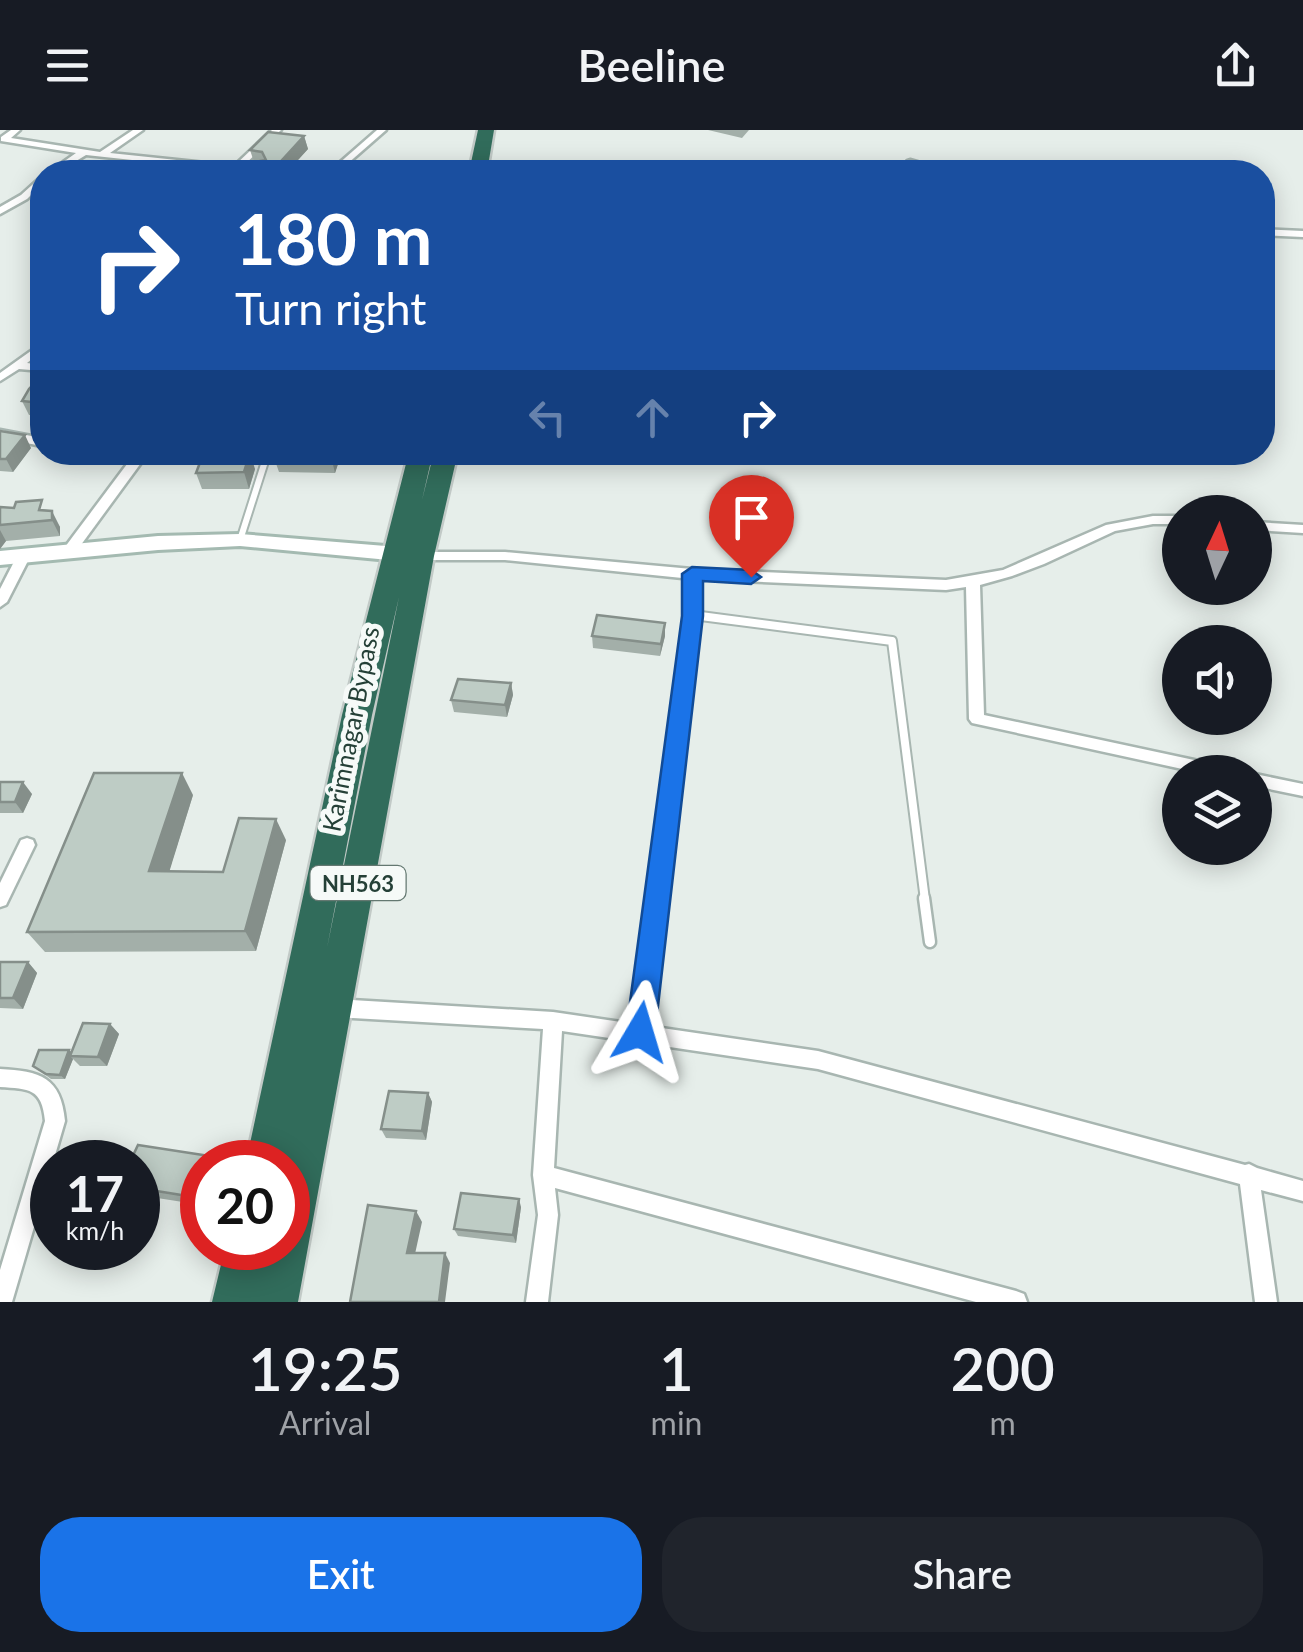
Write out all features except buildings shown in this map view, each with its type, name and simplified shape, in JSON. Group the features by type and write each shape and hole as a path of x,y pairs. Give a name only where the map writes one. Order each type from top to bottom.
{"highway":[{"path":"500,160 504,130"},
{"path":"479,160 482,135"},
{"name":"Karimnagar Bypass","path":"308,1140 415,545 420,465"},
{"name":"NH563","path":"415,545 442,465"},
{"name":"Karimnagar Bypass","path":"270,1140 357,714 415,545"},
{"path":"234,1302 241,1270"},
{"name":"Karimnagar Bypass","path":"276,1302 282,1270"}],"street":[{"path":"2,137 16,130"},
{"path":"102,155 139,130"},
{"path":"245,160 277,130"},
{"path":"347,160 382,130"},
{"path":"2,137 150,160"},
{"path":"71,160 83,152"},
{"path":"0,211 30,192"},
{"path":"1275,233 1303,234"},
{"path":"0,378 30,355"},
{"path":"17,365 30,367"},
{"path":"0,434 30,440"},
{"path":"70,550 133,465"},
{"path":"0,558 240,540 415,545 692,574 873,584 973,582 1020,569 1114,524 1162,520"},
{"path":"1272,527 1303,529"},
{"path":"0,602 24,555"},
{"path":"973,582 977,720 1162,759"},
{"path":"1272,784 1303,790"},
{"path":"0,900 27,845"},
{"path":"334,1008 553,1021 818,1060 1303,1190"},
{"path":"537,1302 548,1215 543,1175 553,1021"},
{"path":"0,1078 46,1087 55,1101 55,1121 1,1302"},
{"path":"1249,1174 1266,1302"},
{"path":"543,1175 1016,1302"}],"lane":[{"path":"240,540 264,465"},
{"path":"640,1032 693,616 692,574"},
{"path":"693,616 892,640 930,942"}],"route":[{"path":"640,1032 693,616 692,574 751,577"}]}
